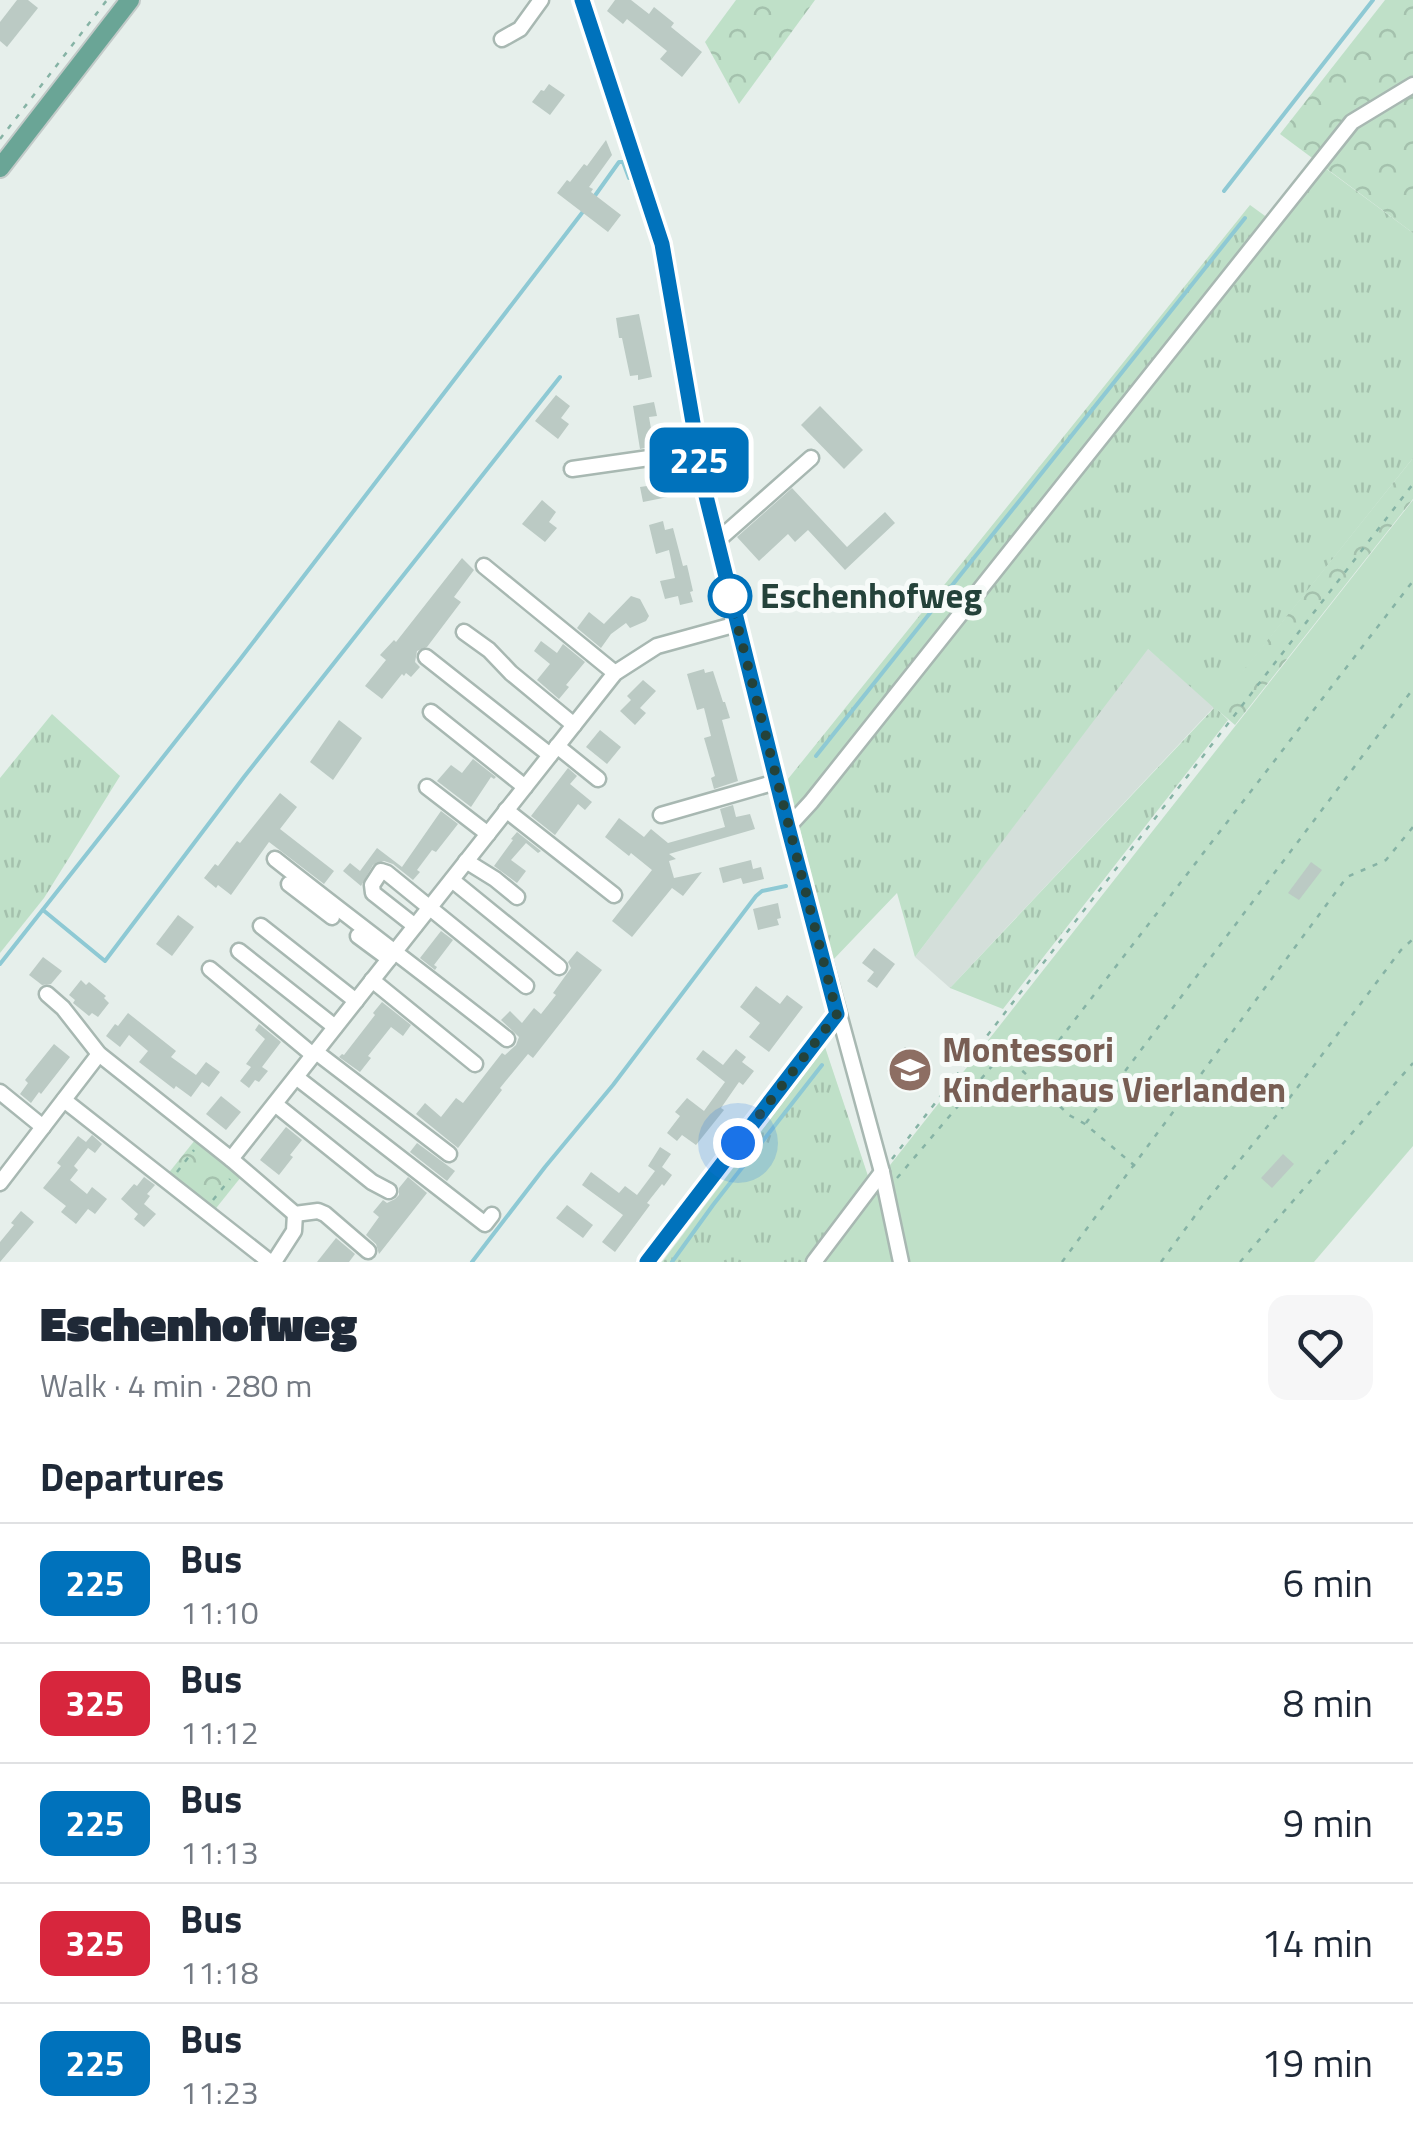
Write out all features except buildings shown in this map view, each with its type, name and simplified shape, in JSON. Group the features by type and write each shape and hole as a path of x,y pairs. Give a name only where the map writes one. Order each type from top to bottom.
{"main road":[{"path":"0,168 130,0"}],"street":[{"path":"502,39 520,30 541,0"},
{"path":"582,0 662,244 717,541 776,782 882,1172 901,1262"},
{"path":"788,827 1352,122 1413,85"},
{"path":"572,468 698,451"},
{"path":"717,541 811,458"},
{"path":"484,566 614,673"},
{"path":"236,1163 274,1104 614,673 657,646 737,624"},
{"path":"464,632 574,725"},
{"path":"426,657 598,778"},
{"path":"432,712 528,783"},
{"path":"485,734 483,742 528,783"},
{"path":"661,816 776,782"},
{"path":"427,787 488,834"},
{"path":"506,810 614,895"},
{"path":"276,858 392,955"},
{"path":"466,861 517,897"},
{"path":"415,926 373,893 372,885 381,871 526,986"},
{"path":"452,880 560,967"},
{"path":"289,884 507,1038"},
{"path":"261,926 356,1001"},
{"path":"239,951 335,1027"},
{"path":"210,968 314,1053 449,1154"},
{"path":"372,980 475,1064"},
{"path":"47,994 99,1054 295,1214 325,1214 368,1251"},
{"path":"647,1262 837,1014"},
{"path":"2,1177 99,1054"},
{"path":"296,1077 485,1224 492,1215"},
{"path":"0,1092 43,1127"},
{"path":"64,1100 272,1262 294,1231 295,1214"},
{"path":"274,1104 388,1192"},
{"path":"814,1262 882,1172"}],"path":[{"path":"0,140 107,0"},
{"path":"882,1172 1413,484"},
{"path":"886,1191 998,1060 1011,1060 1021,1051 1050,1052 1413,581"},
{"path":"1085,1124 1413,689"},
{"path":"1062,1262 1347,878 1386,860 1413,826"},
{"path":"1161,1262 1401,950 1413,940"},
{"path":"1011,1060 1069,1116 1085,1124 1134,1166"},
{"path":"1240,1262 1413,1063"},
{"path":"169,1183 204,1138"},
{"path":"205,1211 236,1163"}],"shaded area":[{"path":"1147,648 1214,707 950,988 915,957"}],"green space":[{"path":"736,0 815,0 739,104 705,42"},
{"path":"1385,0 1413,0 1413,233 1280,134"},
{"path":"1325,168 1413,233 1413,458 1215,707 1228,720 1003,1009 950,988 1214,708 1148,649 915,957 897,893 832,961 788,779 1250,205 1279,226"},
{"path":"1413,458 1413,499 1235,725 1214,707"},
{"path":"1413,500 1413,1146 1314,1262 817,1262 872,1188"},
{"path":"52,714 120,776 44,898 0,953 0,778"},
{"path":"825,1047 872,1188 817,1262 662,1262"},
{"path":"195,1140 241,1177 213,1212 167,1175"}],"waterway":[{"path":"1224,191 1373,0"},
{"path":"594,197 619,162 623,162 629,178"},
{"path":"0,964 238,662 585,209"},
{"path":"816,756 1245,218"},
{"path":"43,910 105,961 244,777 560,377"},
{"path":"472,1262 756,896 786,886"},
{"path":"672,1262 822,1065"}],"bus line":[{"name":"225","path":"582,0 662,244 705,492 837,1014 647,1262"}],"place":[{"name":"Eschenhofweg","path":"730,596"},
{"name":"Montessori Kinderhaus Vierlanden","path":"910,1070"}],"route":[{"path":"730,596 837,1014 738,1143"}]}
